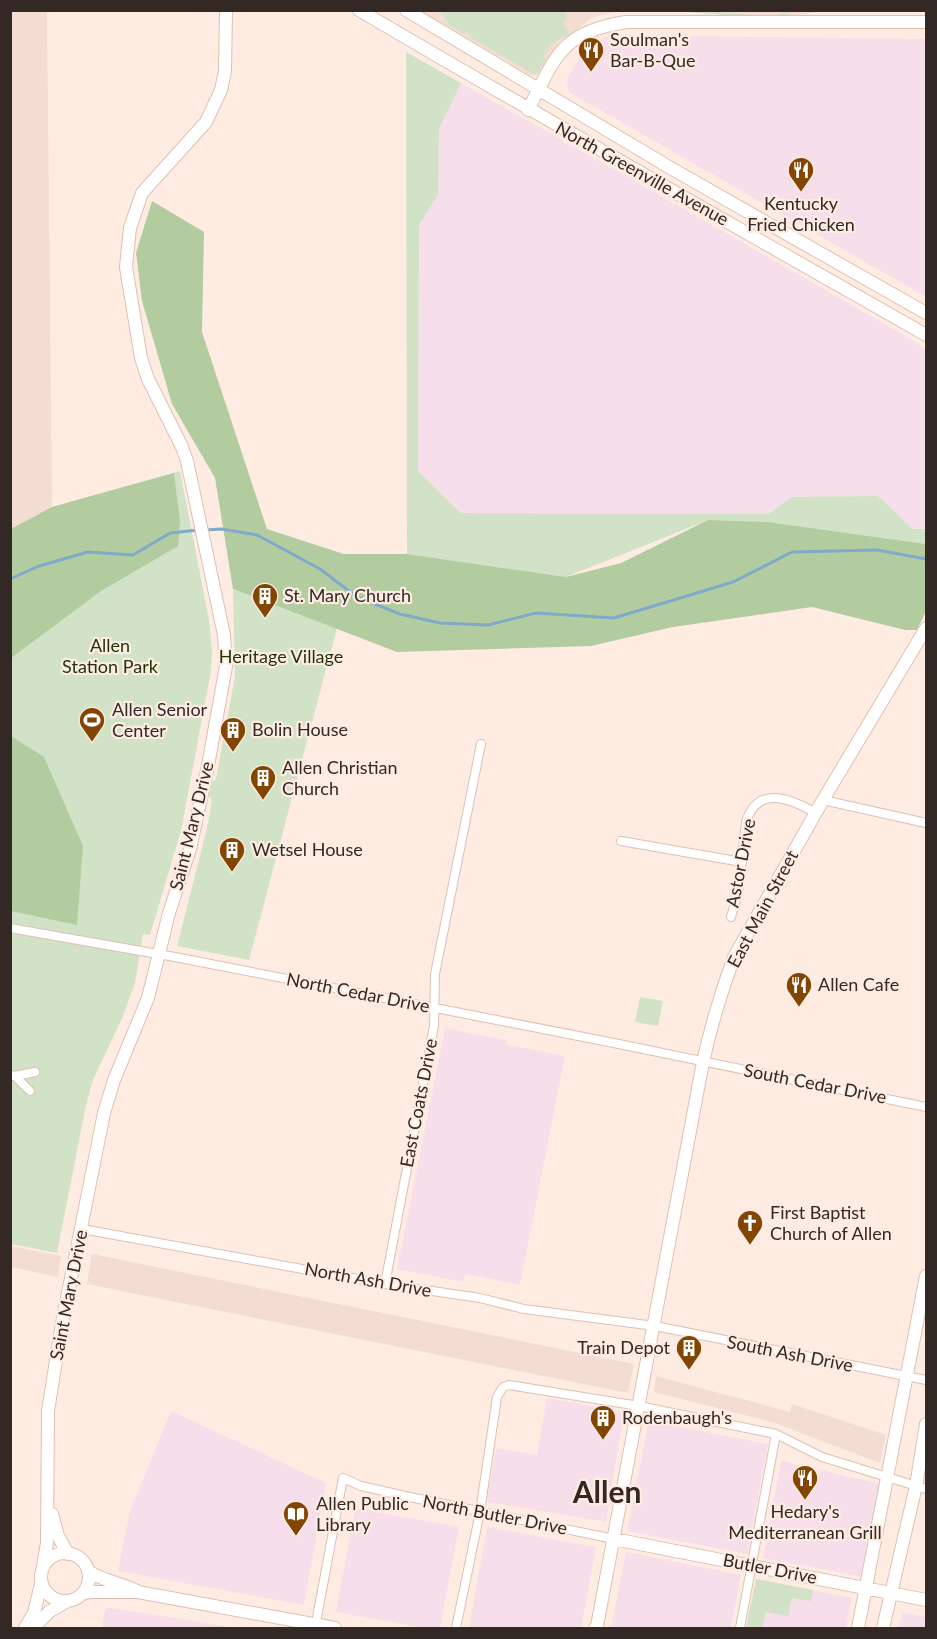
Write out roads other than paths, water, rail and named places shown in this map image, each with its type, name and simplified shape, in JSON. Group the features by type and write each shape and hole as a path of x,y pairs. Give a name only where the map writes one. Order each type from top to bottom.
{"street":[{"name":"Saint Mary Drive","path":"43,1566 46,1555 48,1411 62,1323 104,1113 114,1080 148,998 195,829 224,681 225,641 189,472 182,447 144,369 126,267 129,228 142,193 206,122 221,90 226,60 226,10"},
{"name":"North Greenville Avenue","path":"359,10 528,110 927,335"},
{"name":"North Greenville Avenue","path":"406,10 674,170 927,312"},
{"path":"528,110 558,56 568,44 586,32 604,26 626,22 927,22"},
{"name":"East Main Street","path":"597,1628 704,1062 717,1008 734,957 823,800 927,628"},
{"name":"East Coats Drive","path":"385,1284 434,1026 435,974 481,744"},
{"name":"Astor Drive","path":"731,917 738,893 746,822 755,805 765,799 775,797 796,802 816,813"},
{"path":"823,800 927,823"},
{"path":"621,841 742,861"},
{"name":"North Cedar Drive","path":"11,928 704,1062"},
{"name":"South Cedar Drive","path":"704,1062 927,1107"},
{"path":"13,1076 35,1072"},
{"path":"13,1076 30,1091"},
{"name":"North Ash Drive","path":"82,1229 385,1284 480,1298 524,1308 655,1326"},
{"path":"858,1629 927,1276"},
{"name":"South Ash Drive","path":"655,1326 927,1380"},
{"path":"456,1629 480,1512 497,1397 503,1387 509,1385 639,1406 776,1434 822,1457 921,1487"},
{"path":"883,1629 921,1487 927,1424"},
{"path":"740,1629 776,1434"},
{"name":"North Butler Drive","path":"315,1627 343,1478 361,1486 614,1539"},
{"name":"Saint Mary Drive","path":"48,1492 58,1536 68,1554"},
{"name":"Butler Drive","path":"614,1539 927,1600"},
{"path":"25,1629 34,1613 43,1566 54,1556 68,1554 81,1560 94,1576 122,1584 138,1592"},
{"path":"82,1594 88,1583 88,1571"},
{"path":"41,1584 48,1595 66,1602"},
{"path":"33,1629 50,1611 82,1594 138,1592 335,1629"}],"waterway":[{"path":"205,530 221,529 257,535 320,569 357,597 400,614 440,623 488,625 536,613 614,618 733,582 792,552 877,550 926,559"},
{"path":"10,579 39,566 88,552 133,555 170,533 198,530"}],"place":[{"name":"Soulman's Bar-B-Que","path":"591,73"},
{"name":"Kentucky Fried Chicken","path":"801,193"},
{"name":"St. Mary Church","path":"265,619"},
{"name":"Allen Senior Center","path":"92,743"},
{"name":"Bolin House","path":"233,753"},
{"name":"Allen Christian Church","path":"263,801"},
{"name":"Wetsel House","path":"232,873"},
{"name":"Allen Cafe","path":"799,1008"},
{"name":"First Baptist Church of Allen","path":"750,1246"},
{"name":"Train Depot","path":"689,1371"},
{"name":"Rodenbaugh's","path":"603,1441"},
{"name":"Hedary's Mediterranean Grill","path":"805,1501"},
{"name":"Allen Public Library","path":"296,1537"}],"district":[{"name":"Allen","path":"607,1493"}],"park label":[{"name":"Allen Station Park","path":"110,656"},
{"name":"Heritage Village","path":"281,657"}]}
